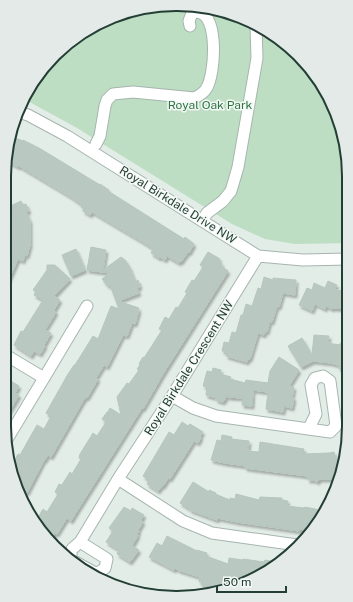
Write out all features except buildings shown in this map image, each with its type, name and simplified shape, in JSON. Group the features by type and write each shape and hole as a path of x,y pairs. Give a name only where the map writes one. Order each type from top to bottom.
{"street":[{"path":"190,26 192,13 195,12"},
{"path":"96,144 100,136 107,100 113,94 133,92 194,98 207,89 211,76 213,57 212,32 207,16 201,12"},
{"path":"202,221 207,213 223,201 231,191 238,168 257,58 256,31"},
{"name":"Royal Birkdale Drive NW","path":"24,114 67,136 258,256 303,260 342,259"},
{"name":"Royal Birkdale Crescent NW","path":"80,542 258,256"},
{"path":"11,433 87,306"},
{"path":"11,358 44,378"},
{"path":"172,396 193,408 216,416 330,432 336,426 330,381 324,376 315,378 311,385 316,414 309,428"},
{"path":"118,479 183,521 212,533 292,544"}],"green space":[{"name":"Royal Oak Park","path":"166,11 187,11 209,14 250,28 277,45 294,59 308,76 325,103 333,123 341,155 342,243 295,244 265,239 232,224 77,128 29,102 45,76 59,59 94,33 123,20 144,14"}]}
